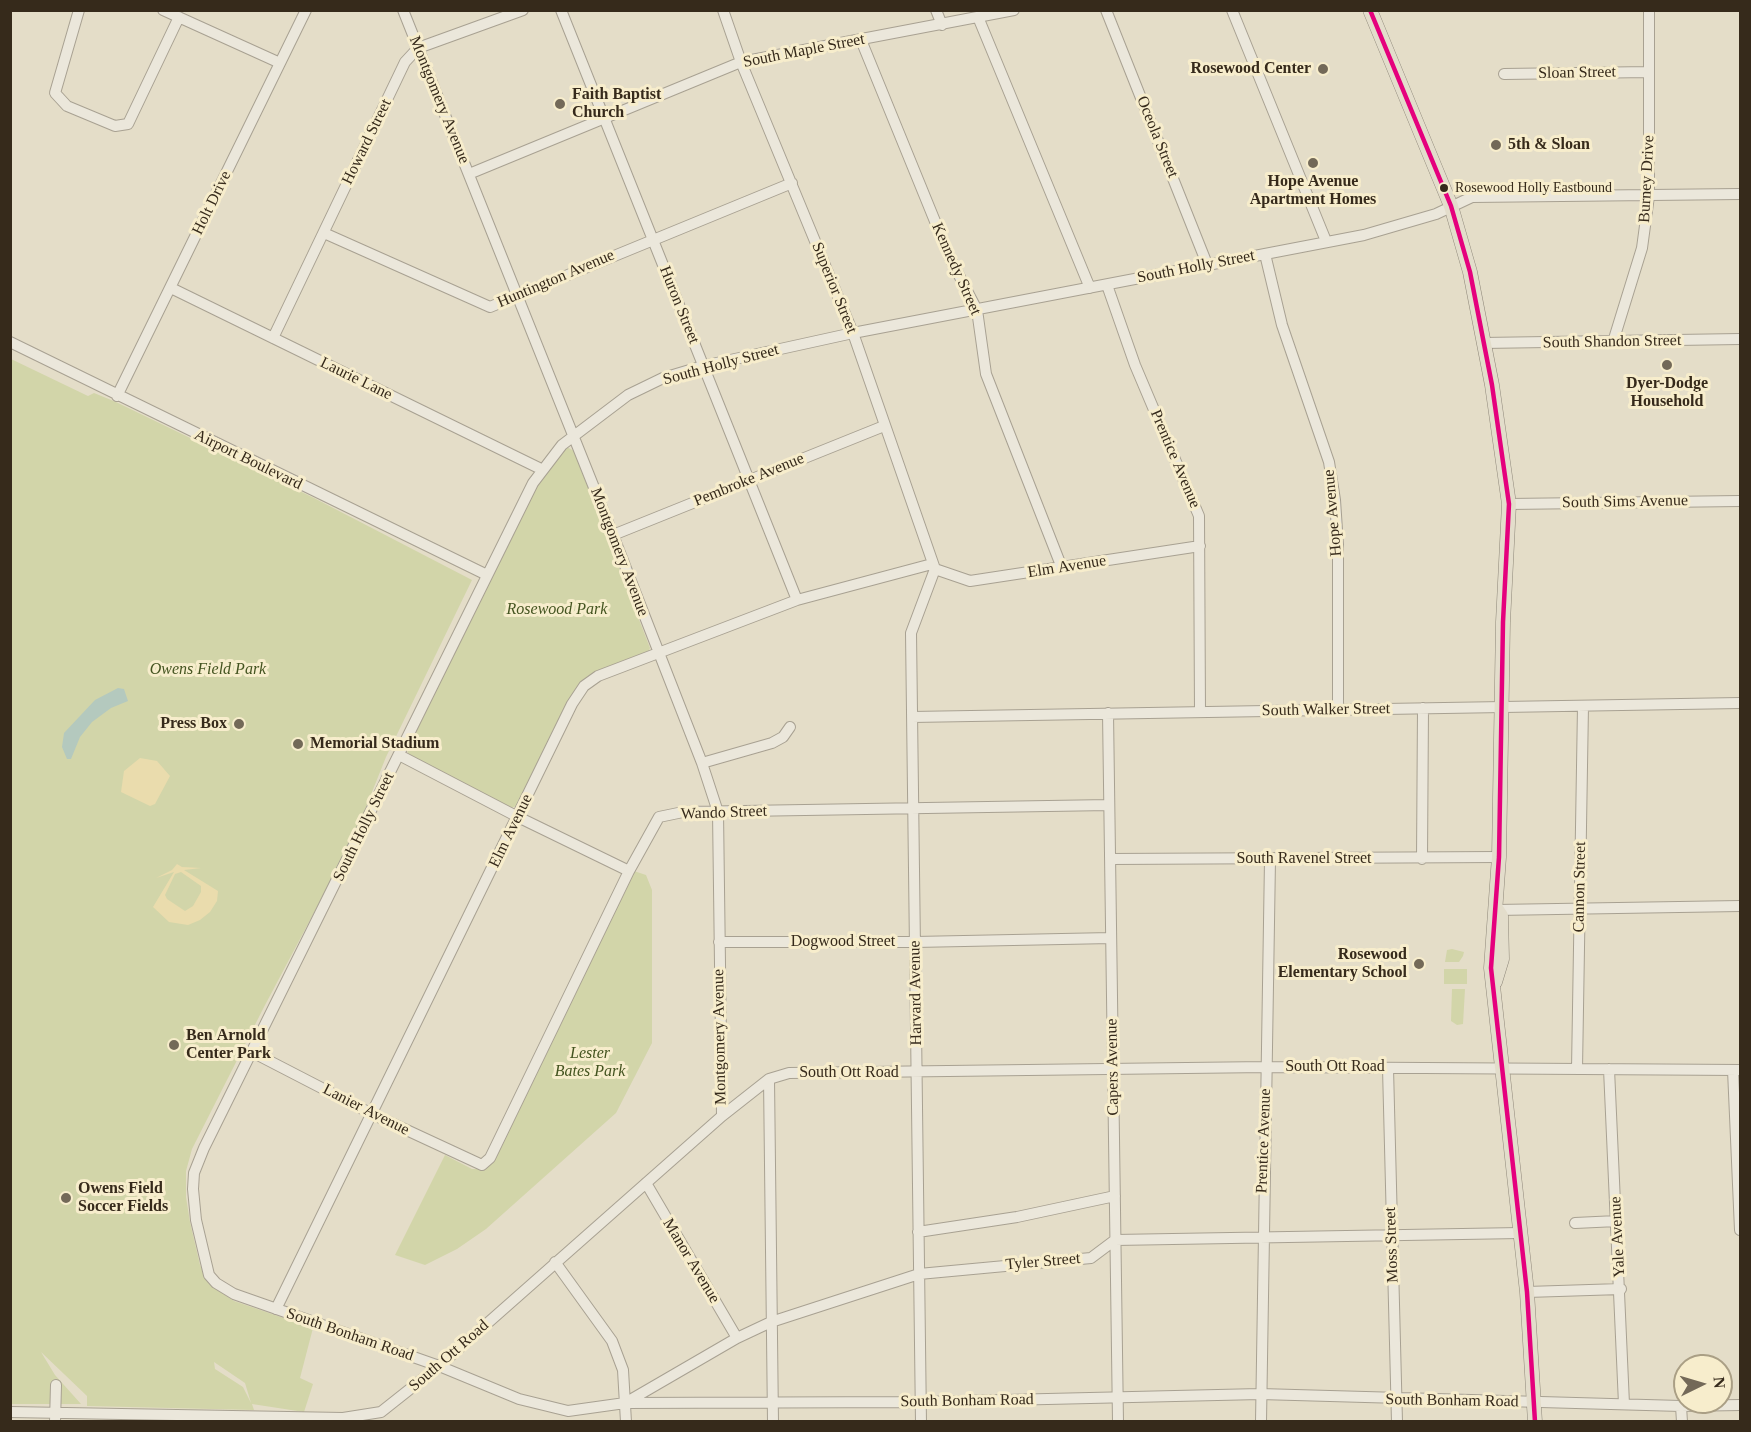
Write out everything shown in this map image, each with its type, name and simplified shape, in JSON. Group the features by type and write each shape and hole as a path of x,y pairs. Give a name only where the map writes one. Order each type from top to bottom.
{"main road":[{"path":"1370,10 1451,206 1470,272 1484,343 1509,504 1496,910 1501,916 1502,958 1493,986 1500,1068 1527,1292 1535,1422"}],"street":[{"path":"79,10 55,93 67,106 115,126 128,124 179,17"},
{"path":"164,10 280,63"},
{"name":"Holt Drive","path":"117,396 306,10"},
{"name":"Montgomery Avenue","path":"403,10 613,536 702,763 718,812 722,1116"},
{"path":"418,48 523,10"},
{"name":"Huron Street","path":"561,10 797,600"},
{"name":"Superior Street","path":"723,10 741,62 853,333 934,566"},
{"path":"936,10 942,25"},
{"name":"South Maple Street","path":"470,174 741,62 1014,10"},
{"name":"Oceola Street","path":"1106,10 1207,264"},
{"path":"1232,10 1326,241"},
{"name":"Burney Drive","path":"1612,342 1642,248 1649,196 1649,10"},
{"path":"978,17 1090,288"},
{"name":"Kennedy Street","path":"861,40 950,258 977,310 986,374 1062,568"},
{"name":"Howard Street","path":"273,338 405,63 418,48"},
{"name":"Sloan Street","path":"1504,74 1649,72"},
{"name":"Huntington Avenue","path":"324,233 490,307 792,183"},
{"name":"South Holly Street","path":"216,1283 209,1275 205,1262 196,1220 193,1189 194,1173 204,1148 541,469 573,435 628,395 663,378 704,366 853,333 1364,235 1436,214 1472,197 1740,194"},
{"name":"Hope Avenue","path":"1265,254 1282,325 1329,462 1335,500 1338,710"},
{"name":"Prentice Avenue","path":"1107,285 1135,365 1199,516 1200,712"},
{"name":"Laurie Lane","path":"171,288 541,469"},
{"name":"South Shandon Street","path":"1484,343 1740,339"},
{"name":"Airport Boulevard","path":"10,342 487,575"},
{"name":"Pembroke Avenue","path":"613,536 884,426"},
{"name":"South Sims Avenue","path":"1509,504 1740,501"},
{"name":"Elm Avenue","path":"276,1309 574,701 584,686 598,676 797,600 934,566 970,581 1200,546"},
{"name":"Harvard Avenue","path":"921,1422 911,633 934,566"},
{"name":"South Walker Street","path":"912,717 1740,703"},
{"name":"Cannon Street","path":"1577,1069 1583,706"},
{"path":"1422,859 1423,708"},
{"name":"Capers Avenue","path":"1108,713 1118,1422"},
{"path":"702,763 772,743 783,737 790,727"},
{"path":"399,755 629,871"},
{"name":"Wando Street","path":"482,1165 490,1158 629,871 659,818 683,812 1109,805"},
{"name":"South Ravenel Street","path":"1110,859 1422,859 1499,856"},
{"name":"Prentice Avenue","path":"1261,1422 1262,1237 1270,860"},
{"path":"1496,910 1740,906"},
{"name":"Dogwood Street","path":"719,942 915,942 1111,938"},
{"name":"Lanier Avenue","path":"252,1052 372,1114 482,1165"},
{"name":"South Ott Road","path":"10,1412 56,1417 244,1419 342,1418 381,1412 439,1366 722,1116 769,1079 789,1073 1266,1067 1737,1070"},
{"name":"Moss Street","path":"1389,1068 1397,1422"},
{"name":"Yale Avenue","path":"1609,1069 1621,1289 1624,1404"},
{"path":"1737,1070 1740,1230"},
{"path":"769,1079 772,1422"},
{"name":"Manor Avenue","path":"646,1183 737,1338"},
{"path":"918,1232 1017,1217 1114,1196"},
{"path":"1575,1223 1617,1221"},
{"path":"1115,1240 1520,1233"},
{"name":"Tyler Street","path":"626,1402 737,1338 771,1322 919,1274 1091,1258 1115,1240"},
{"path":"555,1262 612,1341 623,1370 626,1422"},
{"name":"South Bonham Road","path":"216,1283 234,1294 439,1366 519,1399 568,1411 626,1402 772,1404 1260,1394 1397,1400 1673,1406"},
{"path":"1527,1292 1621,1289"},
{"path":"56,1385 56,1417"}],"green space":[{"name":"Owens Field Park","path":"11,359 88,396 94,393 116,402 314,498 472,580 386,757 354,837 192,1149 186,1171 186,1197 190,1222 200,1265 209,1284 234,1301 313,1328 300,1378 313,1384 304,1412 252,1404 254,1410 87,1406 87,1396 41,1352 55,1375 81,1404 11,1404","holes":["214,1362 245,1383 251,1403 243,1387 215,1369"]},
{"name":"Rosewood Park","path":"567,447 574,451 650,648 648,653 593,673 580,682 517,806 511,808 409,755 406,748 531,497 542,478"},
{"name":"Lester Bates Park","path":"634,871 646,875 652,890 652,1043 616,1113 486,1229 457,1249 425,1265 395,1255 445,1155 472,1169 482,1169"},
{"path":"1447,950 1464,952 1463,956 1459,962 1445,962"},
{"path":"1444,969 1467,969 1467,984 1444,984"},
{"path":"1452,989 1465,989 1463,1024 1457,1025 1451,1021"}],"sand":[{"path":"140,758 157,761 170,776 155,804 150,806 121,792 124,771"},
{"path":"177,864 182,867 201,868 184,870 218,891 217,901 210,912 200,920 188,925 169,922 153,907 174,872 156,878 172,870","holes":["181,872 201,886 201,892 193,906 185,911 167,899 165,895 175,874"]}],"shaded area":[{"path":"118,688 124,689 128,701 111,708 92,722 80,737 71,759 67,759 62,747 64,733 95,700"}],"transit line":[{"path":"1370,10 1451,206 1470,272 1492,385 1509,504 1503,622 1499,857 1491,968 1527,1292 1535,1422"}],"place":[{"name":"Rosewood Center","path":"1323,69"},
{"name":"Faith Baptist Church","path":"560,104"},
{"name":"5th & Sloan","path":"1496,145"},
{"name":"Hope Avenue Apartment Homes","path":"1313,163"},
{"name":"Rosewood Holly Eastbound","path":"1444,188"},
{"name":"Dyer-Dodge Household","path":"1667,365"},
{"name":"Press Box","path":"239,724"},
{"name":"Memorial Stadium","path":"298,744"},
{"name":"Rosewood Elementary School","path":"1419,964"},
{"name":"Ben Arnold Center Park","path":"174,1045"},
{"name":"Owens Field Soccer Fields","path":"66,1198"}]}
